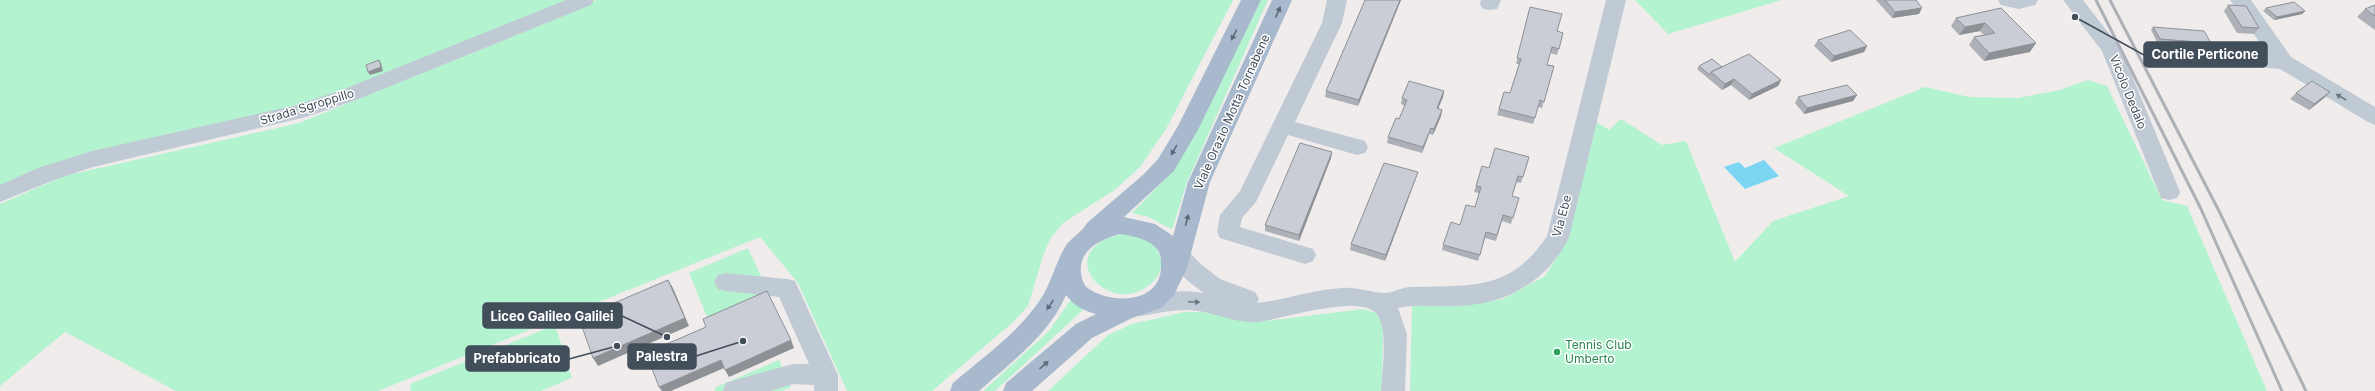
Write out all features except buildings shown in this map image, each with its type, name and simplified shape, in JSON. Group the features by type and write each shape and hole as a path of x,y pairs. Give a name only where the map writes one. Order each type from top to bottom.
{"main road":[{"path":"1135,308 1114,310 1099,306 1082,296 1070,280 1068,269 1077,248 1152,180 1166,164 1188,128 1251,0"},
{"name":"Viale Orazio Motta Tornabene","path":"1173,257 1199,182 1282,0"},
{"path":"962,391 1035,325 1059,290 1077,248 1106,227 1120,225 1147,229 1158,235 1173,257 1170,284 1162,293 1135,308 1084,331 1015,391"}],"street":[{"name":"Strada Sgroppillo","path":"0,194 46,174 92,159 299,112 356,92 584,0"},
{"path":"1305,255 1228,232 1231,215 1248,196 1332,23 1337,0"},
{"name":"Via Ebe","path":"1382,304 1397,296 1470,297 1493,292 1509,287 1529,275 1549,254 1558,238 1616,0"},
{"name":"Vicolo Dedalo","path":"2073,0 2111,49 2169,192"},
{"path":"2240,0 2252,14 2276,53 2284,62 2375,117"},
{"path":"2162,51 2284,62"},
{"path":"1283,126 1357,147"},
{"path":"1173,257 1210,286 1229,295 1280,307"},
{"path":"726,282 787,288 826,383"},
{"path":"1135,308 1164,302 1196,301 1243,312 1260,312 1320,300 1350,297 1371,299 1382,304 1390,314 1394,326 1393,391"},
{"path":"735,391 793,374 826,383"}],"green space":[{"path":"0,0 568,0 350,88 256,118 0,187"},
{"path":"596,0 1233,0 1166,129 1140,167 1116,189 1063,223 1050,239 1043,256 1028,306 1012,323 932,391 847,391 798,283 760,237 378,391 176,391 65,332 0,386 0,204 64,176 299,123 541,25"},
{"path":"1260,0 1268,0 1187,182 1173,227 1171,229 1149,217 1132,213 1174,170"},
{"path":"1635,0 1782,0 1668,34"},
{"path":"2088,80 2107,86 2162,200 2187,206 2267,391 1410,391 1412,305 1462,306 1503,299 1545,276 1562,249 1595,121 1609,130 1621,119 1662,145 1686,141 1735,262 1773,221 1849,196 1774,148 1925,87 1969,97 2018,98 2060,90"},
{"path":"1122,234 1134,235 1151,242 1158,251 1161,262 1161,267 1156,278 1140,291 1123,294 1107,290 1095,281 1088,268 1089,255 1099,243"},
{"path":"748,248 769,293 708,319 689,273"},
{"path":"1073,300 1084,309 995,391 983,391 1049,331 1070,301"},
{"path":"1364,309 1376,313 1383,324 1382,391 1048,391 1108,335 1132,324 1185,312 1201,312 1266,321"},
{"path":"555,325 572,378 541,391 411,391 410,384"},
{"path":"779,360 791,387 782,391 716,391 714,388"}],"water":[{"path":"1764,160 1779,176 1745,189 1724,167 1739,162 1745,168"}],"railway":[{"path":"2096,0 2201,209 2282,391"},
{"path":"2110,0 2219,211 2306,391"}],"place":[{"name":"Cortile Perticone","path":"2075,17"},
{"name":"Liceo Galileo Galilei","path":"667,337"},
{"name":"Palestra","path":"743,341"},
{"name":"Prefabbricato","path":"617,346"},
{"name":"Tennis Club Umberto","path":"1557,352"}]}
